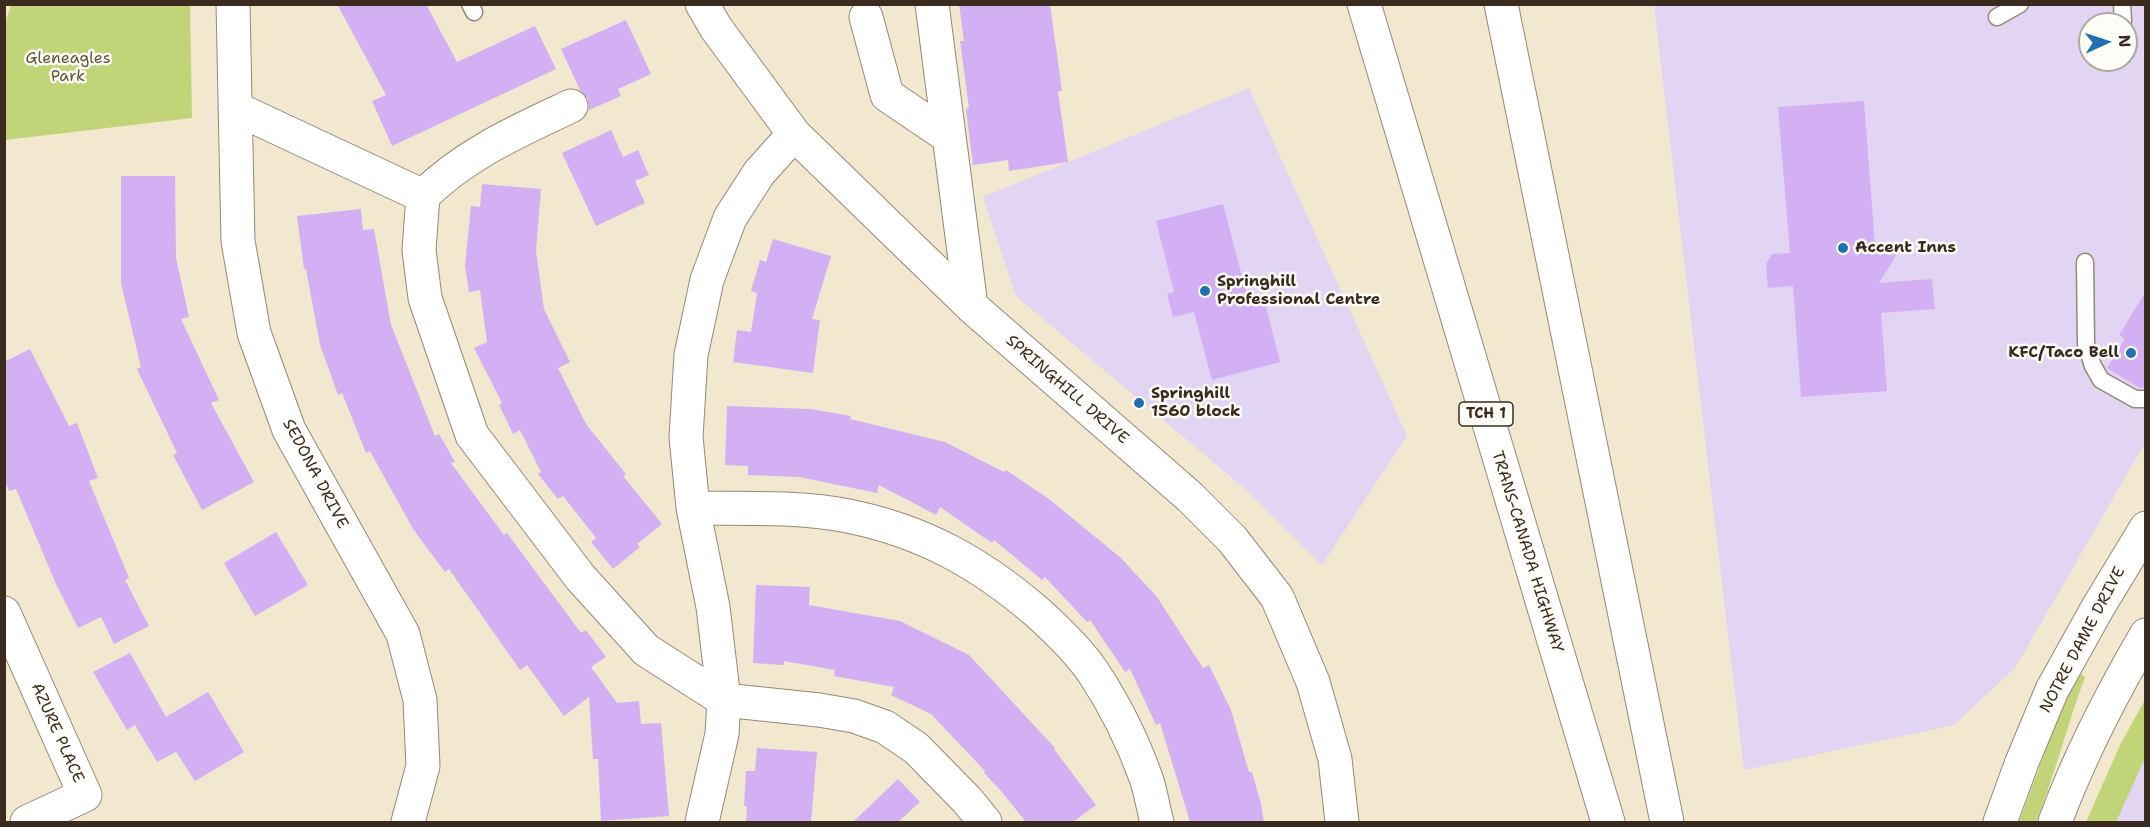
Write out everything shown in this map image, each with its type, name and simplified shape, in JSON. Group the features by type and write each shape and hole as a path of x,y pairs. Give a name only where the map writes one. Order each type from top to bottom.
{"main road":[{"name":"SEDONA DRIVE","path":"233,4 238,241 254,333 289,430 403,634 420,700 423,766 408,822"},
{"name":"SPRINGHILL DRIVE","path":"702,4 716,28 794,134 971,306 1198,505 1232,539 1277,597 1313,682 1335,759 1342,822"},
{"path":"932,4 971,306"},
{"name":"TRANS-CANADA HIGHWAY","path":"1364,4 1608,822"},
{"path":"1501,4 1667,822"},
{"path":"866,17 887,95 949,137"},
{"path":"571,106 487,146 441,178 423,196 419,250 425,298 472,435 580,577 646,650 724,700 854,716 885,728 916,748 967,800 985,822"},
{"path":"235,108 423,196"},
{"path":"702,822 722,734 724,700 713,607 693,508 686,437 691,355 706,280 730,219 759,173 794,134"},
{"path":"693,508 782,509 848,516 913,534 966,559 1012,591 1057,630 1092,671 1123,724 1143,770 1157,822"},
{"name":"NOTRE DAME DRIVE","path":"2000,822 2052,690 2145,528"},
{"name":"AZURE PLACE","path":"4,613 85,795 27,822"},
{"path":"2055,822 2075,772 2145,635"}],"lane":[{"path":"1997,17 2020,4"},
{"path":"2085,262 2086,344 2093,366 2101,380 2135,399 2145,399"}],"shaded area":[{"path":"1654,5 2145,5 2145,443 2015,668 1954,725 1744,770"},
{"path":"1249,88 1407,436 1322,565 1243,487 1016,296 983,197"},
{"path":"2145,744 2145,822 2106,822"}],"green space":[{"name":"Gleneagles Park","path":"11,5 190,5 192,118 5,140 4,26"},
{"path":"2081,674 2085,677 2036,822 2019,822 2064,701"},
{"path":"2145,700 2145,758 2116,822 2086,822 2121,743"}],"building":[{"path":"337,4 426,4 457,62 535,26 556,69 392,146 372,101 386,95"},
{"path":"959,4 1050,4 1062,91 1058,91 1068,162 1009,171 1008,160 973,165 966,109 969,108 960,41 964,41"},
{"path":"626,20 651,74 618,89 621,96 589,110 588,99 580,90 561,49"},
{"name":"Accent Inns","path":"1864,101 1875,246 1903,244 1879,283 1932,279 1935,309 1881,313 1887,391 1801,397 1793,286 1768,288 1766,264 1772,254 1790,253 1778,107"},
{"path":"611,130 623,157 638,150 649,175 635,181 645,203 596,226 562,153"},
{"path":"121,176 175,176 176,258 189,317 181,319 219,400 211,403 254,482 202,510 173,455 177,453 137,369 141,367 121,283"},
{"path":"482,184 541,189 536,251 544,309 570,362 558,368 586,424 626,474 623,476 662,524 637,544 640,547 613,569 591,542 596,538 563,496 558,499 538,474 541,472 520,430 513,434 499,405 502,403 474,348 487,342 480,290 469,292 465,266 471,206 480,207"},
{"name":"Springhill Professional Centre","path":"1223,204 1248,299 1263,295 1280,362 1212,380 1194,312 1173,317 1167,294 1174,292 1156,221"},
{"path":"361,209 363,230 374,229 391,325 435,436 439,434 455,462 451,463 504,535 507,533 581,633 586,630 606,657 591,667 617,703 639,701 641,724 661,723 669,816 601,821 598,759 593,759 589,697 564,716 527,665 520,670 449,569 445,572 413,529 370,451 366,453 342,393 338,395 320,345 306,269 304,269 297,216"},
{"path":"773,239 831,256 812,319 820,320 813,373 733,362 737,330 751,332 757,293 751,291 760,260 766,262"},
{"name":"KFC/Taco Bell","path":"2145,293 2145,388 2140,388 2107,368 2125,339 2119,335"},
{"path":"30,349 69,426 77,423 98,478 89,481 129,578 125,580 149,626 114,644 101,617 78,628 56,584 16,489 9,491 4,479 4,362"},
{"path":"727,406 811,409 851,416 850,419 945,442 1004,472 1006,470 1049,499 1121,558 1157,597 1203,668 1209,665 1231,710 1249,772 1252,772 1264,822 1190,822 1160,723 1156,725 1130,669 1125,672 1090,620 1087,622 1045,577 1042,580 994,540 992,543 940,507 936,515 879,485 877,493 799,477 748,475 748,466 725,465"},
{"path":"276,532 308,585 255,616 224,563"},
{"path":"756,585 810,587 809,605 900,621 969,655 1055,748 1096,805 1073,822 1026,822 984,773 985,771 931,714 891,695 894,687 834,676 835,670 784,661 784,665 753,663"},
{"path":"130,653 166,717 208,692 244,752 195,781 176,752 157,762 135,725 127,730 93,672"},
{"path":"757,748 817,752 811,822 746,822 747,806 744,806 746,771 755,771"},
{"path":"898,779 920,802 898,822 853,822"}],"place":[{"name":"Accent Inns","path":"1843,248"},
{"name":"Springhill Professional Centre","path":"1205,291"},
{"name":"KFC/Taco Bell","path":"2131,353"},
{"name":"Springhill 1560 block","path":"1139,403"}]}
